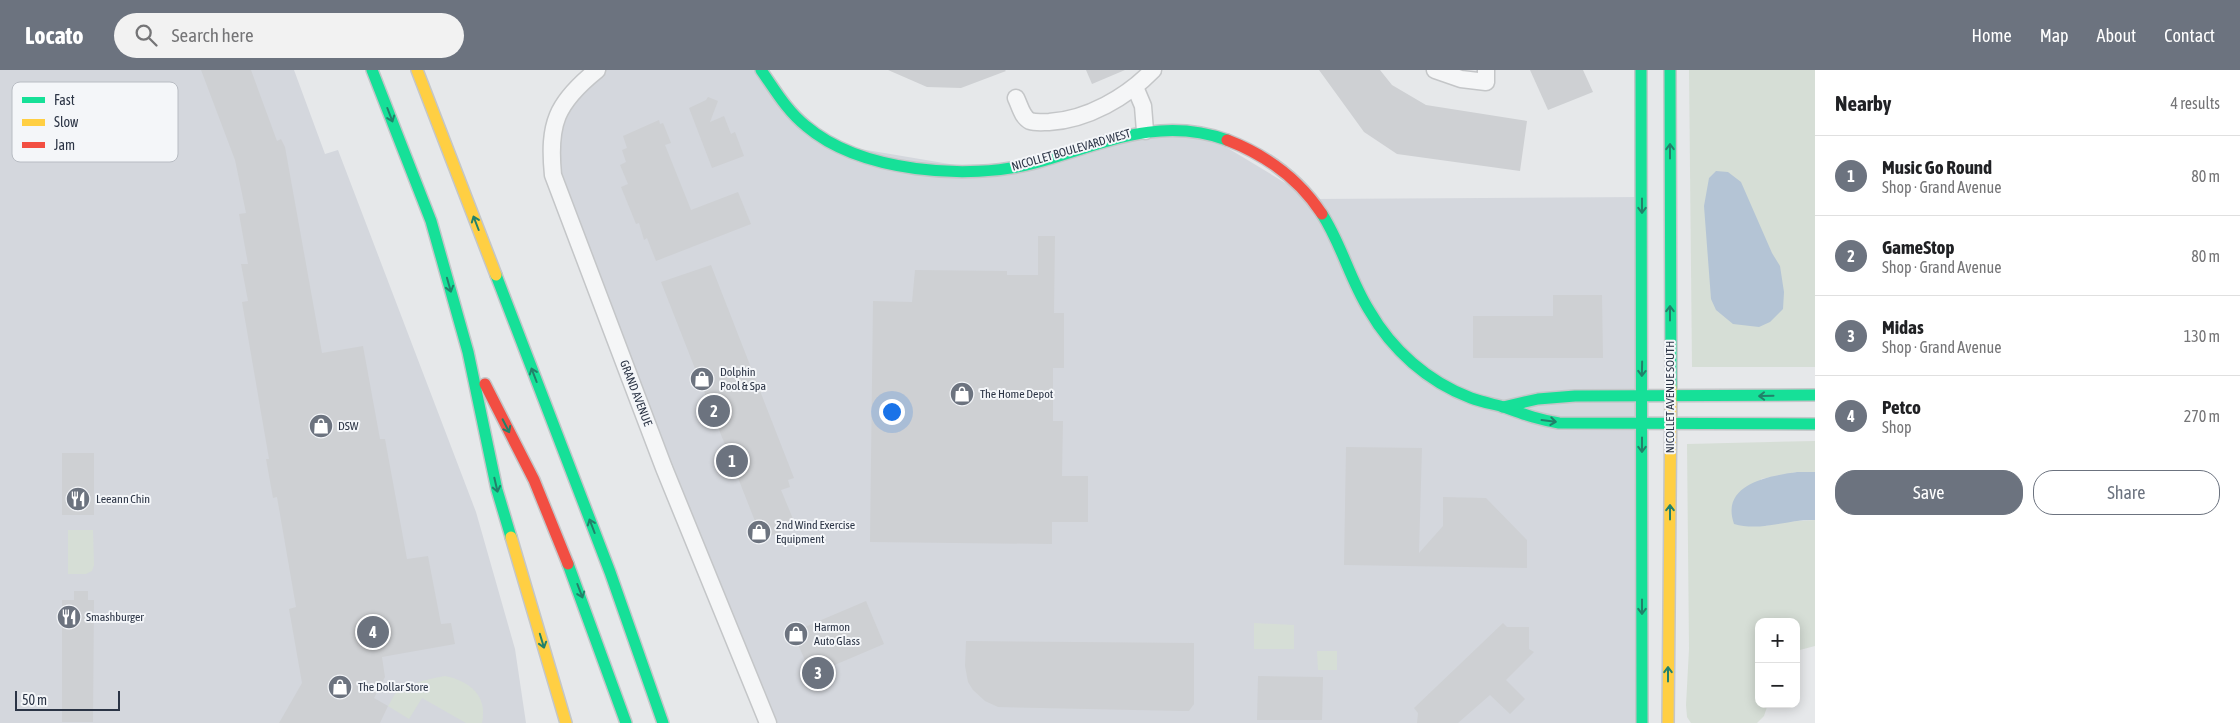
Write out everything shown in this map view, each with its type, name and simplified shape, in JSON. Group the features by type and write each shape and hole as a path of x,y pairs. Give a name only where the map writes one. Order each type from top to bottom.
{"main road":[{"path":"372,70 431,221 468,352 497,490 566,723"},
{"path":"417,70 610,572 664,723"},
{"name":"NICOLLET BOULEVARD WEST","path":"761,70 788,110 811,130 831,144 859,158 898,167 926,170 991,171 1013,169 1116,136 1145,131 1186,130 1240,145 1279,168 1301,187 1324,215 1365,304 1382,331 1399,351 1437,382 1470,398 1503,407 1522,416 1553,422 1815,424"},
{"path":"1642,70 1642,723"},
{"name":"NICOLLET AVENUE SOUTH","path":"1668,723 1670,70"},
{"path":"468,352 538,489 591,620 626,723"},
{"name":"NICOLLET BOULEVARD WEST","path":"1503,407 1554,396 1815,395"},
{"path":"610,572 670,705"}],"street":[{"name":"GRAND AVENUE","path":"597,70 574,89 556,117 550,146 553,175 664,468 768,723"},
{"path":"1016,98 1022,112 1030,121 1051,122 1080,117 1135,87 1153,70"},
{"path":"1435,70 1461,79 1486,82 1486,70"},
{"path":"1135,87 1143,106 1145,131"}],"shaded area":[{"path":"0,70 294,70 325,154 338,150 476,512 515,649 526,723 0,723"},
{"path":"597,70 761,70 831,144 991,171 1101,141 1206,135 1312,199 1642,197 1642,723 768,723 553,175 556,117"},
{"path":"1689,70 1815,70 1815,367 1692,367"},
{"path":"1815,441 1815,472 1797,472 1761,479 1766,526 1780,522 1815,520 1815,646 1800,650 1800,618 1755,618 1755,708 1767,708 1764,716 1757,723 1691,723 1687,717 1689,649 1687,444"},
{"path":"68,530 93,530 94,565 92,571 86,574 68,574"},
{"path":"1254,623 1294,625 1294,649 1254,649"},
{"path":"1317,651 1337,651 1337,670 1318,670"},
{"path":"445,676 462,682 475,691 482,705 482,723 466,723 422,698 409,719 388,706 400,690 419,682"}],"water":[{"path":"1716,171 1728,172 1741,182 1772,253 1780,266 1784,292 1783,309 1770,322 1759,327 1733,324 1716,310 1711,299 1704,206 1709,178"},
{"path":"1797,472 1815,472 1815,520 1754,527 1734,524 1732,510 1734,500 1740,491 1750,484 1773,476"}],"building":[{"path":"201,70 251,70 277,141 281,139 285,147 322,353 363,346 380,439 385,439 407,559 428,556 441,624 451,623 455,644 382,657 385,677 374,698 388,706 380,723 279,723 302,683 289,609 296,607 277,497 273,498 266,459 269,459 242,302 248,301 241,264 248,264 239,214 246,213 235,160"},
{"path":"888,70 1006,71 961,88 927,87"},
{"path":"1086,70 1125,70 1092,84"},
{"path":"1319,70 1380,70 1392,85 1426,105 1527,121 1520,171 1397,154 1364,132"},
{"path":"1530,70 1583,70 1593,92 1548,110"},
{"path":"708,97 718,101 710,122 724,116 731,134 735,132 744,156 712,168 689,108 706,100"},
{"path":"659,120 660,124 663,123 671,143 665,145 691,210 738,192 751,224 656,261 647,238 644,240 639,223 636,224 621,187 628,184 620,165 626,162 622,150 627,148 623,136"},
{"name":"The Home Depot","path":"1038,236 1055,236 1054,313 1064,313 1064,368 1053,368 1053,421 1063,421 1062,476 1088,476 1088,522 1052,522 1052,544 870,542 873,301 912,302 915,270 1007,271 1007,275 1038,275"},
{"path":"711,265 794,478 788,480 790,487 781,490 796,526 762,539 661,282"},
{"path":"1553,295 1602,295 1603,358 1473,358 1473,316 1553,316"},
{"path":"1346,447 1422,448 1419,553 1443,526 1443,497 1486,498 1527,540 1527,568 1344,565"},
{"name":"Leeann Chin","path":"62,453 94,453 94,515 62,515"},
{"path":"74,591 88,591 88,600 94,600 93,722 62,722 62,600 74,600"},
{"path":"866,601 884,644 811,675 793,632"},
{"path":"1503,623 1507,627 1529,627 1529,649 1534,652 1506,680 1525,699 1510,714 1490,695 1458,723 1417,723 1418,713 1414,708"},
{"path":"966,641 1194,643 1194,704 1189,711 998,707 985,701 973,690 968,682 965,666"},
{"path":"1258,676 1323,677 1322,720 1257,720"}],"traffic: fast":[{"path":"372,70 431,221 468,352 497,490 511,537"},
{"path":"761,70 793,114 829,142 855,154 885,163 916,168 947,171 979,171 1008,168 1035,163 1130,135 1153,132 1202,133 1227,140"},
{"path":"1641,70 1642,723"},
{"path":"1670,70 1671,388"},
{"path":"1322,214 1335,238 1362,299 1378,325 1400,351 1426,374 1471,398 1525,415 1559,423 1815,424"},
{"path":"496,275 610,572 663,723"},
{"path":"1503,407 1538,399 1575,396 1815,395"},
{"path":"568,564 626,723"}],"traffic: slow":[{"path":"417,70 496,275"},
{"path":"1668,723 1671,388"},
{"path":"511,537 566,723"}],"traffic: jam":[{"path":"1227,140 1255,153 1292,179 1313,201 1322,214"},
{"path":"485,384 534,480 568,564"}],"place":[{"name":"Dolphin Pool & Spa","path":"702,379"},
{"name":"The Home Depot","path":"962,394"},
{"name":"GameStop","path":"714,411"},
{"name":"DSW","path":"321,426"},
{"name":"Music Go Round","path":"732,461"},
{"name":"Leeann Chin","path":"78,499"},
{"name":"2nd Wind Exercise Equipment","path":"759,532"},
{"name":"Smashburger","path":"69,617"},
{"name":"Petco","path":"373,632"},
{"name":"Harmon Auto Glass","path":"796,634"},
{"name":"Midas","path":"818,673"},
{"name":"The Dollar Store","path":"340,687"}]}
